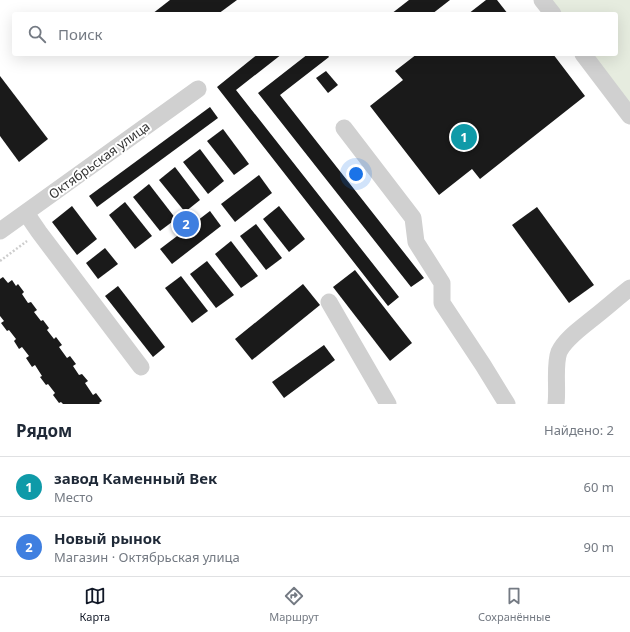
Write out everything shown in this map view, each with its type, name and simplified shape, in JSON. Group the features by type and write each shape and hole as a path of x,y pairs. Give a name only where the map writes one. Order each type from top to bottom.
{"street":[{"path":"542,0 551,12"},
{"path":"585,56 630,116"},
{"name":"Октябрьская улица","path":"0,231 198,89"},
{"path":"344,128 413,218 416,242 442,283 442,303 507,404"},
{"path":"26,213 141,367"},
{"path":"556,404 557,364 564,344 630,288"},
{"path":"329,302 388,404"}],"path":[{"path":"0,261 39,232"}],"shaded area":[{"path":"542,0 630,0 630,115 585,56 618,56 618,12 551,12"}],"building":[{"path":"170,0 237,0 221,12 155,12"},
{"path":"409,0 450,0 435,12 394,12"},
{"path":"486,0 497,0 506,12 471,12"},
{"path":"256,56 279,56 236,90 399,297 388,306 217,87"},
{"path":"305,56 328,56 280,95 424,278 411,287 258,93"},
{"path":"414,56 555,56 585,96 480,179 472,169 439,195 370,106 403,80 395,71"},
{"path":"326,71 338,85 328,93 316,78"},
{"path":"0,76 48,139 19,162 0,136"},
{"path":"210,107 218,118 97,207 89,196"},
{"path":"223,129 249,164 234,175 207,141"},
{"path":"200,149 224,181 208,194 183,162"},
{"path":"175,167 200,200 185,212 159,180"},
{"path":"259,175 272,193 235,222 221,204"},
{"path":"149,184 176,219 160,231 133,197"},
{"path":"125,202 152,236 135,249 109,215"},
{"path":"72,206 97,239 77,255 52,222"},
{"path":"279,206 305,239 289,252 263,219"},
{"path":"537,207 594,285 569,303 512,225"},
{"path":"210,211 221,226 172,264 160,249"},
{"path":"256,224 282,258 266,270 240,236"},
{"path":"231,241 258,276 241,288 215,254"},
{"path":"105,248 118,264 98,279 86,263"},
{"path":"207,261 234,295 216,308 190,274"},
{"path":"355,270 412,343 390,361 333,287"},
{"path":"181,276 208,311 192,323 165,288"},
{"path":"3,277 8,283 12,280 16,286 18,284 24,292 22,294 28,303 31,302 37,310 34,312 49,328 47,330 54,339 56,337 62,345 59,347 67,358 70,356 76,364 73,366 79,375 82,374 88,381 85,383 93,395 96,393 102,401 99,403 100,404 59,403 53,395 55,393 40,377 42,376 35,365 32,367 26,358 29,356 22,347 19,349 14,341 16,339 1,323 4,321 0,316 0,279"},
{"path":"303,284 320,305 252,360 235,339"},
{"path":"118,286 165,347 153,357 105,296"},
{"path":"324,345 335,360 284,398 272,382"}],"place":[{"name":"завод Каменный Век","path":"464,137"},
{"name":"Новый рынок","path":"186,224"}]}
